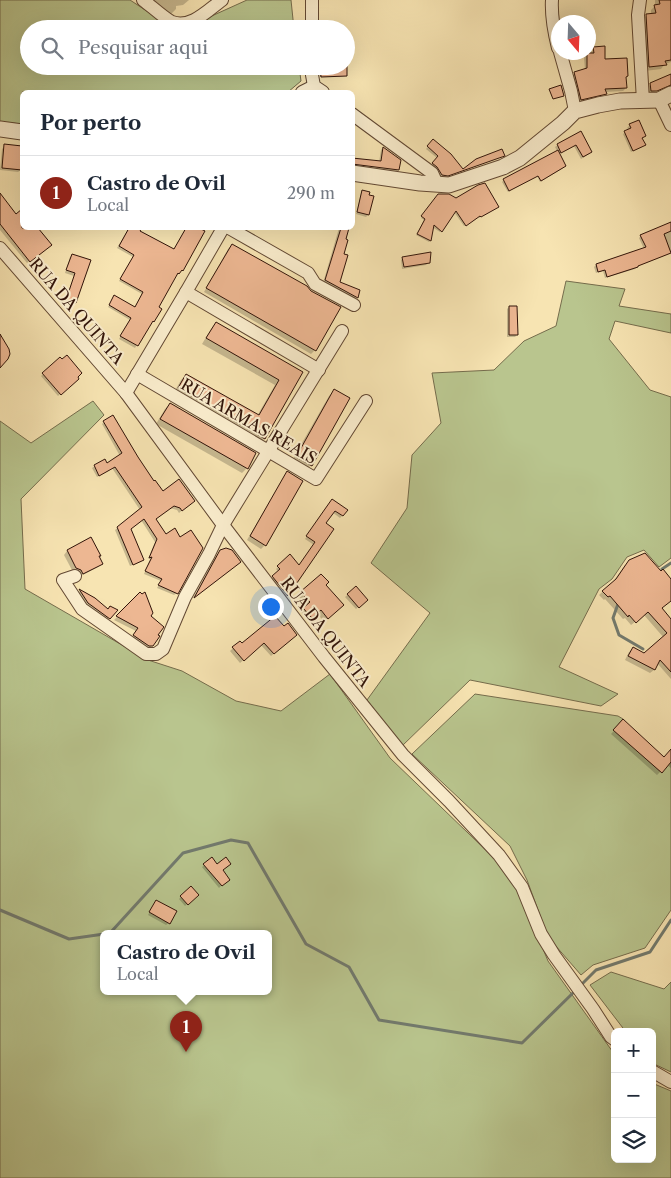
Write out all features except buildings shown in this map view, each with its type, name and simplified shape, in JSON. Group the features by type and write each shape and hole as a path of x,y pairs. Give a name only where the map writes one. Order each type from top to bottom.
{"street":[{"path":"143,0 169,20"},
{"path":"195,20 222,0"},
{"path":"312,0 312,20"},
{"path":"552,0 552,15"},
{"path":"640,0 638,15 643,101"},
{"path":"562,60 575,111"},
{"path":"312,75 318,89"},
{"path":"355,173 420,183 449,185 503,167 520,158 575,111 615,102 643,101 665,97 671,125"},
{"path":"355,116 432,173 437,184"},
{"path":"0,129 20,132"},
{"path":"126,393 222,230"},
{"path":"233,230 308,273 316,284 354,305"},
{"name":"RUA DA QUINTA","path":"0,248 126,393 324,658 403,755 499,855 522,887 542,934 554,955 611,1037"},
{"path":"186,292 319,370"},
{"path":"75,576 63,580 82,609 146,654 156,654 163,649 185,597 210,554 223,525 342,331"},
{"name":"RUA ARMAS REAIS","path":"137,374 316,479 366,402"},
{"path":"655,1073 671,1082"}],"green space":[{"path":"0,0 130,0 160,20 20,20 20,75 300,75 301,81 290,90 20,90 20,124 0,122"},
{"path":"247,0 291,0 293,20 203,20"},
{"path":"566,281 625,289 619,306 671,314 671,333 615,321 609,339 650,390 671,397 671,558 659,567 644,550 627,557 612,579 599,589 559,667 618,694 601,706 470,680 402,746 367,700 430,613 371,563 407,508 412,455 441,423 432,373 494,370 524,341 556,326"},
{"path":"93,401 104,415 21,499 25,589 148,660 182,671 236,701 281,711 330,674 390,758 493,857 519,891 548,961 611,1049 611,1163 656,1163 656,1085 671,1091 671,1178 0,1178 0,421 31,443"},
{"path":"475,694 618,716 623,719 614,730 661,772 671,762 671,910 645,948 593,965 581,975 548,937 527,880 510,846 412,754"},
{"path":"611,972 664,989 671,982 671,1072 656,1065 656,1028 623,1028 590,985"}],"waterway":[{"path":"662,569 671,563"},
{"path":"618,604 613,618 619,635 643,649"},
{"path":"113,930 183,853 231,840 248,843 306,944 349,967 379,1020 522,1043 576,990"},
{"path":"0,910 69,939 100,935"},
{"path":"580,986 596,970 650,952 671,920"}],"place":[{"name":"Castro de Ovil","path":"186,1052"}]}
